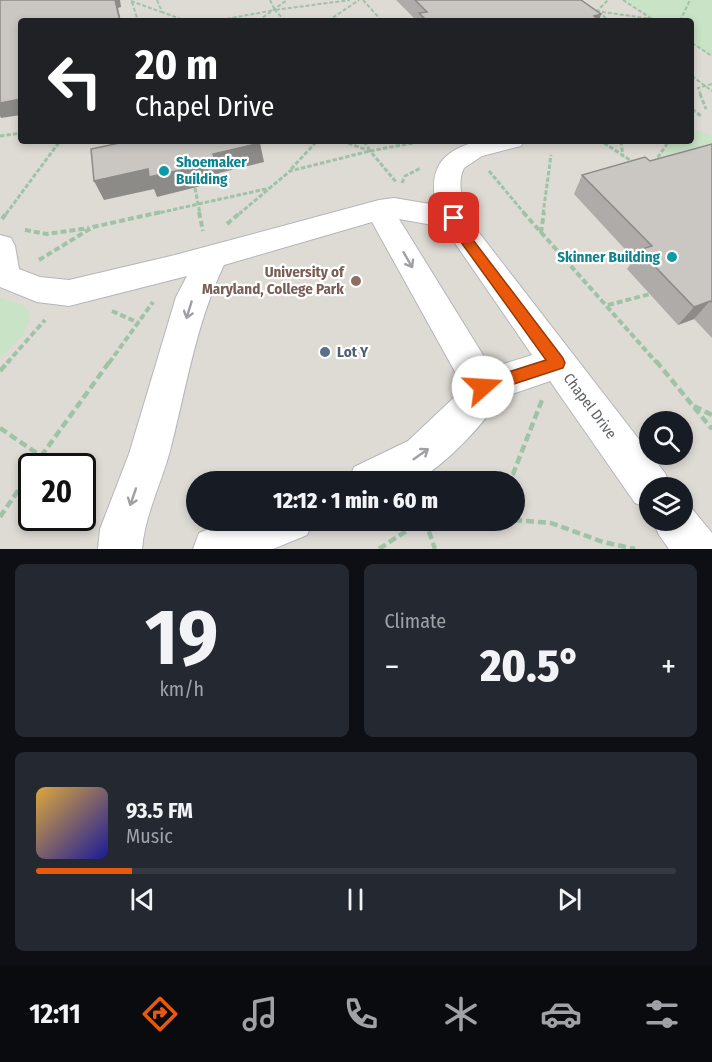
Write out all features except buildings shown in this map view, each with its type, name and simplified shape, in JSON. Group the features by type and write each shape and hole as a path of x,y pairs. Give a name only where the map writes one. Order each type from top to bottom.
{"street":[{"name":"Chapel Drive","path":"502,144 460,157 450,169 447,190 454,218 462,234 642,477"},
{"path":"390,199 394,208 454,218"},
{"path":"0,246 5,276 37,289 69,293 175,267 217,243 390,199"},
{"path":"390,199 483,387 479,400 422,455 391,471"},
{"path":"120,549 122,529 149,454 192,297 217,243"},
{"path":"483,387 558,363"},
{"path":"215,549 263,531"},
{"path":"682,531 696,549"}],"path":[{"path":"157,0 162,12"},
{"path":"270,0 282,18"},
{"path":"263,18 286,0"},
{"path":"231,18 350,0"},
{"path":"333,18 361,0 379,18"},
{"path":"595,12 608,0"},
{"path":"623,0 651,18"},
{"path":"682,18 690,0"},
{"path":"131,1 178,18"},
{"path":"131,1 137,18"},
{"path":"590,7 605,18"},
{"path":"595,12 639,18"},
{"path":"694,44 712,56"},
{"path":"694,77 712,91"},
{"path":"706,109 698,88 712,84"},
{"path":"694,111 701,116"},
{"path":"0,136 18,133"},
{"path":"0,222 58,144"},
{"path":"217,243 314,144"},
{"path":"350,144 370,152"},
{"path":"366,144 390,199"},
{"path":"290,171 409,144"},
{"path":"605,144 638,165"},
{"path":"621,144 623,157"},
{"path":"653,164 667,144"},
{"path":"541,233 551,154"},
{"path":"487,168 541,233 639,340 712,429"},
{"path":"42,453 139,323 175,267 204,243 195,188"},
{"path":"28,231 47,234 93,227 271,188"},
{"path":"37,262 93,227"},
{"path":"0,371 69,293"},
{"path":"608,305 650,294"},
{"path":"514,471 543,398"},
{"path":"690,404 712,415"},
{"path":"0,428 36,453"},
{"path":"0,517 18,490"},
{"path":"525,521 551,523 603,542 635,549"},
{"path":"379,549 407,531"},
{"path":"428,531 435,549"}],"shaded area":[{"name":"University of Maryland, College Park","path":"0,0 712,0 712,549 0,549"}],"green space":[{"path":"624,0 712,0 712,56 694,44 694,18 652,18"},
{"path":"694,130 712,135 712,145 659,162 669,144 694,144"},
{"path":"0,298 23,305 31,314 24,334 0,358"}],"place":[{"name":"Shoemaker Building","path":"164,171"},
{"name":"Skinner Building","path":"672,257"},
{"name":"University of Maryland, College Park","path":"356,281"},
{"name":"Lot Y","path":"325,352"}],"route":[{"path":"454,218 462,234 558,363 527,371 483,387"}]}
